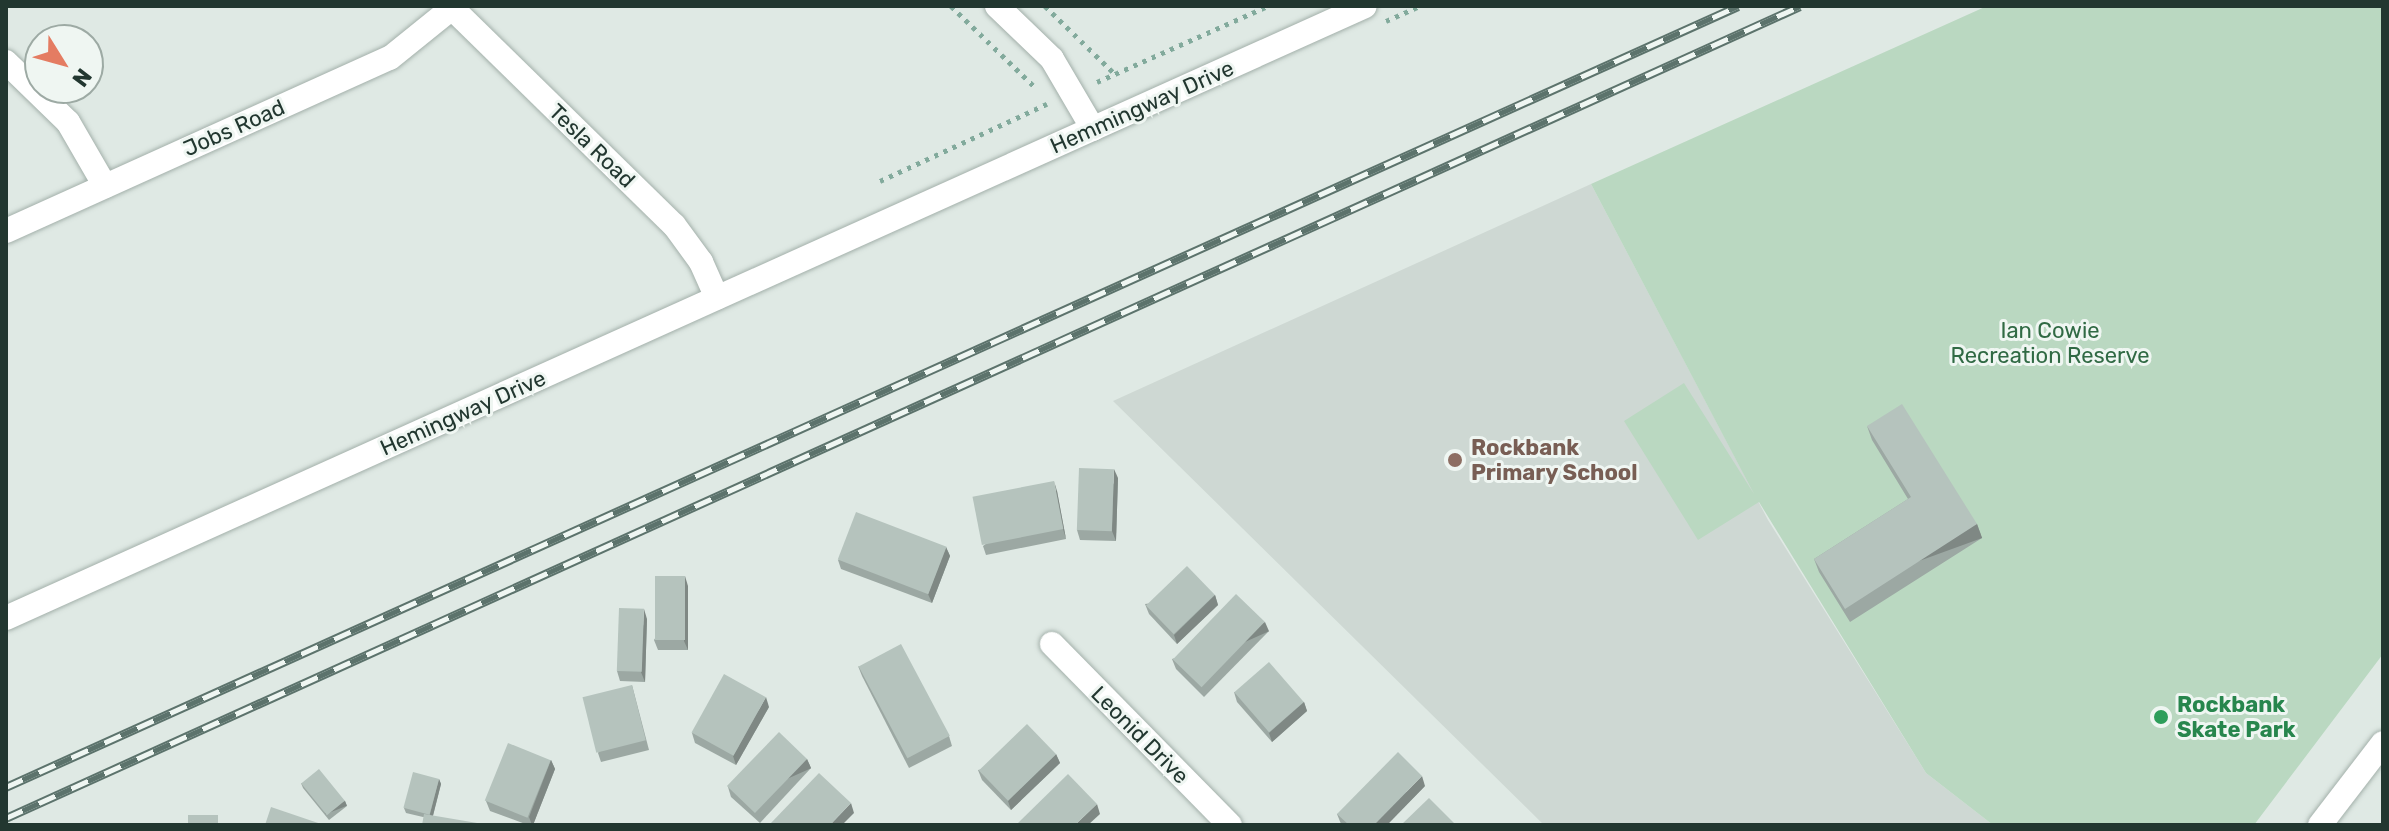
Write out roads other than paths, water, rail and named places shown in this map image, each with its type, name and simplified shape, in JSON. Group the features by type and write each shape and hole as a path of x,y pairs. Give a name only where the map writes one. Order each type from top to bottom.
{"street":[{"path":"997,6 1052,59 1093,129"},
{"name":"Hemmingway Drive","path":"919,207 1365,6"},
{"name":"Jobs Road","path":"6,231 390,58 451,7"},
{"name":"Tesla Road","path":"451,7 674,225 701,262 717,298"},
{"path":"6,62 68,122 105,186"},
{"name":"Hemingway Drive","path":"6,618 919,207"},
{"name":"Leonid Drive","path":"1052,644 1230,825"},
{"path":"2320,825 2383,743"}],"railway":[{"path":"6,787 1738,6"},
{"path":"6,818 1800,6"}],"place":[{"name":"Rockbank Primary School","path":"1455,460"},
{"name":"Rockbank Skate Park","path":"2161,717"}],"park label":[{"name":"Ian Cowie Recreation Reserve","path":"2050,342"}]}
